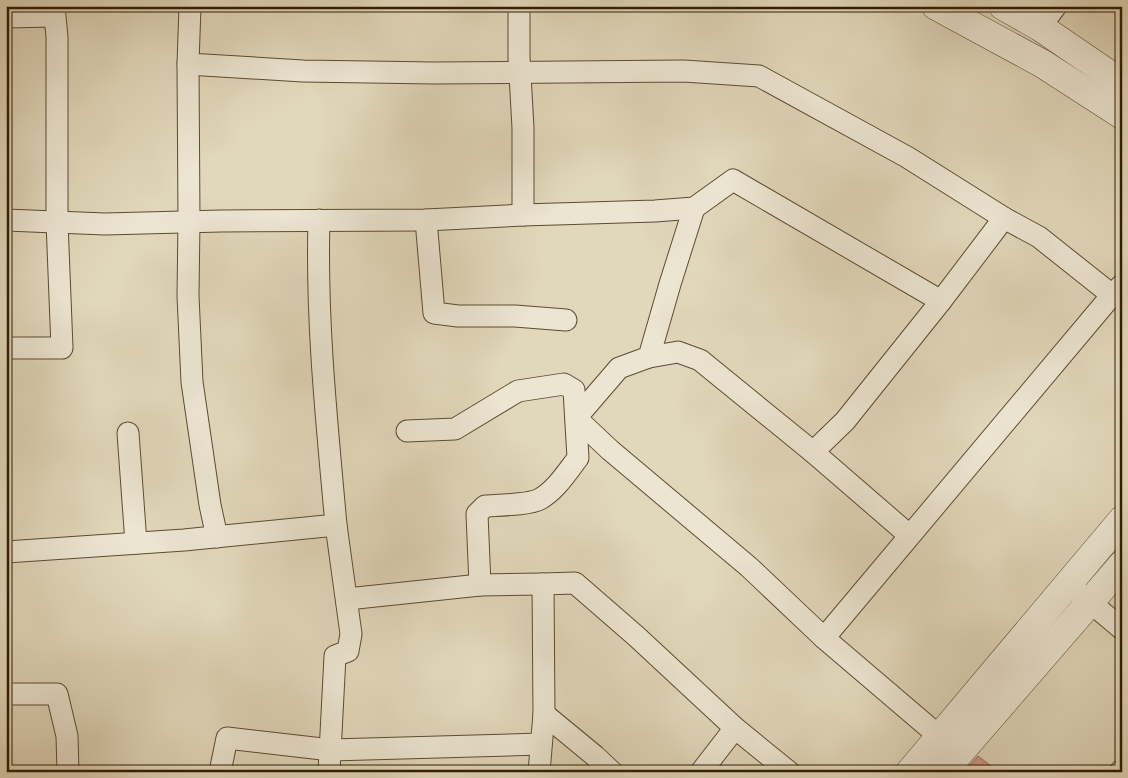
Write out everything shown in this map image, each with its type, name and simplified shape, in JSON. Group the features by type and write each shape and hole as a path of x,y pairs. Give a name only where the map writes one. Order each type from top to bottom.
{"street":[{"path":"190,6 188,64 190,222 188,296 192,382 210,505 218,537"},
{"path":"519,6 519,73 523,128 523,215"},
{"path":"936,6 1043,64 1122,115"},
{"path":"1003,6 1048,17 1122,83"},
{"path":"6,17 54,11 57,37 57,222 62,348 6,348"},
{"path":"188,64 322,71 434,73 684,71 759,76 907,157 1004,218 1040,237 1117,290 824,638"},
{"path":"6,220 105,224 426,220 654,211 694,208 733,180 941,301"},
{"path":"649,357 694,208"},
{"path":"813,452 845,421 941,301 1004,218"},
{"path":"319,220 318,261 325,399 336,525 351,634 348,652 335,656 329,772"},
{"path":"426,220 434,313 458,316 515,316 566,320"},
{"path":"576,418 619,368 649,357 678,352 700,360 813,452 909,535"},
{"path":"407,431 455,429 518,391 564,384 574,390 578,458 559,483 540,500 485,506 477,514 480,585"},
{"path":"576,418 610,450 749,567 824,638 940,737"},
{"path":"128,433 136,543"},
{"path":"910,772 1122,520"},
{"path":"6,552 218,537 336,525"},
{"path":"943,772 1122,565"},
{"path":"347,599 480,585 575,582 735,728 790,772"},
{"path":"1068,583 1122,629"},
{"path":"539,772 544,714 543,584"},
{"path":"6,694 58,694 67,736 68,772"},
{"path":"544,714 612,772"},
{"path":"701,772 735,728"},
{"path":"220,772 227,738 331,750 541,744"}],"building":[{"path":"978,756 999,772 964,772"},
{"path":"720,764 729,772 714,772"}]}
